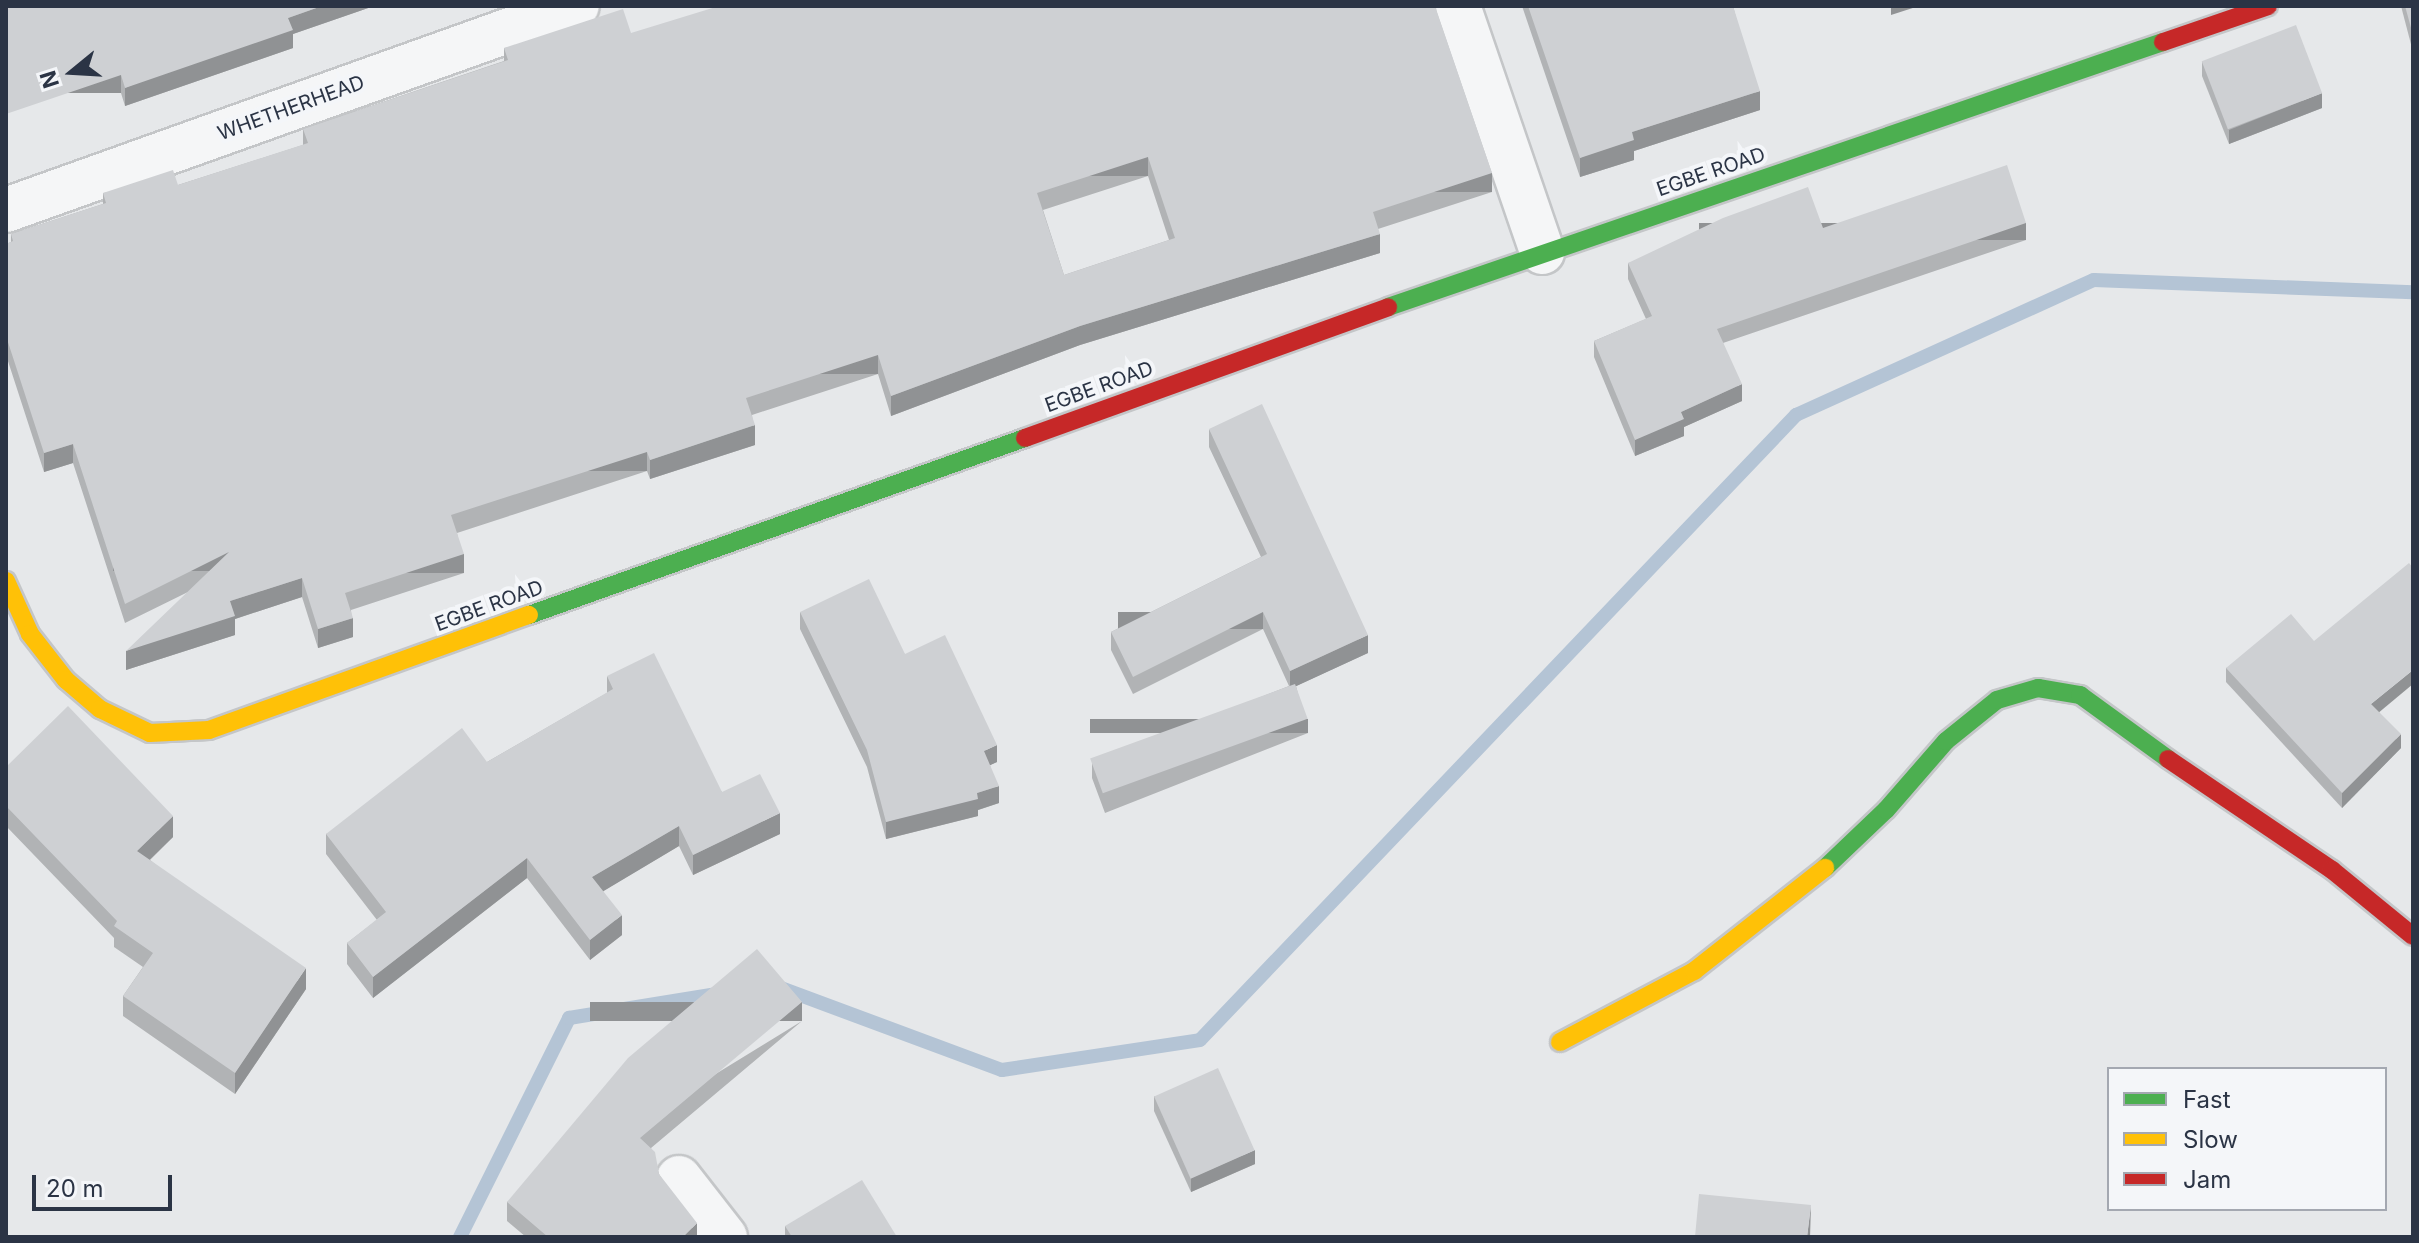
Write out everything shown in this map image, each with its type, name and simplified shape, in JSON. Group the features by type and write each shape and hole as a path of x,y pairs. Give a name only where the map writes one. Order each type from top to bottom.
{"street":[{"name":"WHETHERHEAD","path":"6,210 577,6"},
{"path":"1458,6 1542,252"},
{"name":"EGBE ROAD","path":"6,581 30,634 66,680 100,709 150,733 209,730 1542,252 2268,6"},
{"path":"1560,1042 1694,971 1801,891 1886,810 1946,741 1997,700 2038,688 2080,695 2261,826 2332,870 2413,936"},
{"path":"679,1178 725,1237"}],"building":[{"path":"6,6 322,6 288,18 293,30 125,88 121,75 6,114"},
{"path":"719,6 1435,6 1492,173 1373,212 1380,234 1080,326 891,396 878,355 746,398 755,425 650,460 647,452 451,515 464,554 345,593 353,618 318,629 302,578 230,601 235,616 126,651 229,552 125,604 73,444 44,453 6,336 6,244 13,241 11,234 106,203 103,193 173,170 178,185 308,143 303,129 508,60 504,48 623,9 631,33","holes":["1148,157 1175,238 1064,275 1037,193"]},
{"path":"1528,6 1733,6 1760,91 1632,132 1634,140 1580,158"},
{"path":"2405,6 2413,6 2413,35"},
{"path":"2296,25 2322,93 2228,129 2202,61"},
{"path":"2007,165 2026,223 1717,329 1742,384 1681,412 1684,419 1635,440 1594,341 1652,316 1628,263 1723,218 1808,187 1823,228"},
{"path":"1262,404 1368,635 1290,671 1263,612 1133,677 1111,632 1267,554 1209,429"},
{"path":"2409,563 2413,568 2413,670 2371,704 2401,734 2342,793 2226,668 2291,614 2314,641"},
{"path":"869,579 905,654 945,635 997,745 984,751 999,786 977,793 978,799 886,822 867,750 800,612"},
{"path":"654,653 722,792 760,774 780,813 693,855 679,826 592,877 622,915 590,940 527,858 373,977 347,943 386,912 326,834 462,728 487,762 613,689 607,676"},
{"path":"1295,684 1308,719 1103,793 1090,759"},
{"path":"68,706 173,816 137,851 306,968 235,1073 123,996 153,953 114,926 117,921 6,806 6,767"},
{"path":"757,949 802,1002 640,1138 655,1152 659,1174 697,1223 683,1237 548,1237 507,1202 628,1058"},
{"path":"1218,1068 1255,1150 1191,1179 1154,1096"},
{"path":"862,1180 897,1237 792,1237 785,1226"},
{"path":"1699,1194 1811,1205 1807,1237 1695,1237"}],"waterway":[{"path":"773,985 1002,1070 1200,1040 1796,415 2094,280 2413,292"},
{"path":"460,1237 569,1018 717,994"}],"traffic: fast":[{"path":"1388,307 2163,42"},
{"path":"529,615 1025,438"},
{"path":"1825,868 1886,810 1946,741 1997,700 2038,688 2080,695 2168,759"}],"traffic: slow":[{"path":"6,581 30,634 66,680 100,709 150,733 209,730 529,615"},
{"path":"1560,1042 1694,971 1825,868"}],"traffic: jam":[{"path":"2163,42 2268,6"},
{"path":"1025,438 1388,307"},
{"path":"2168,759 2332,870 2413,936"}]}
